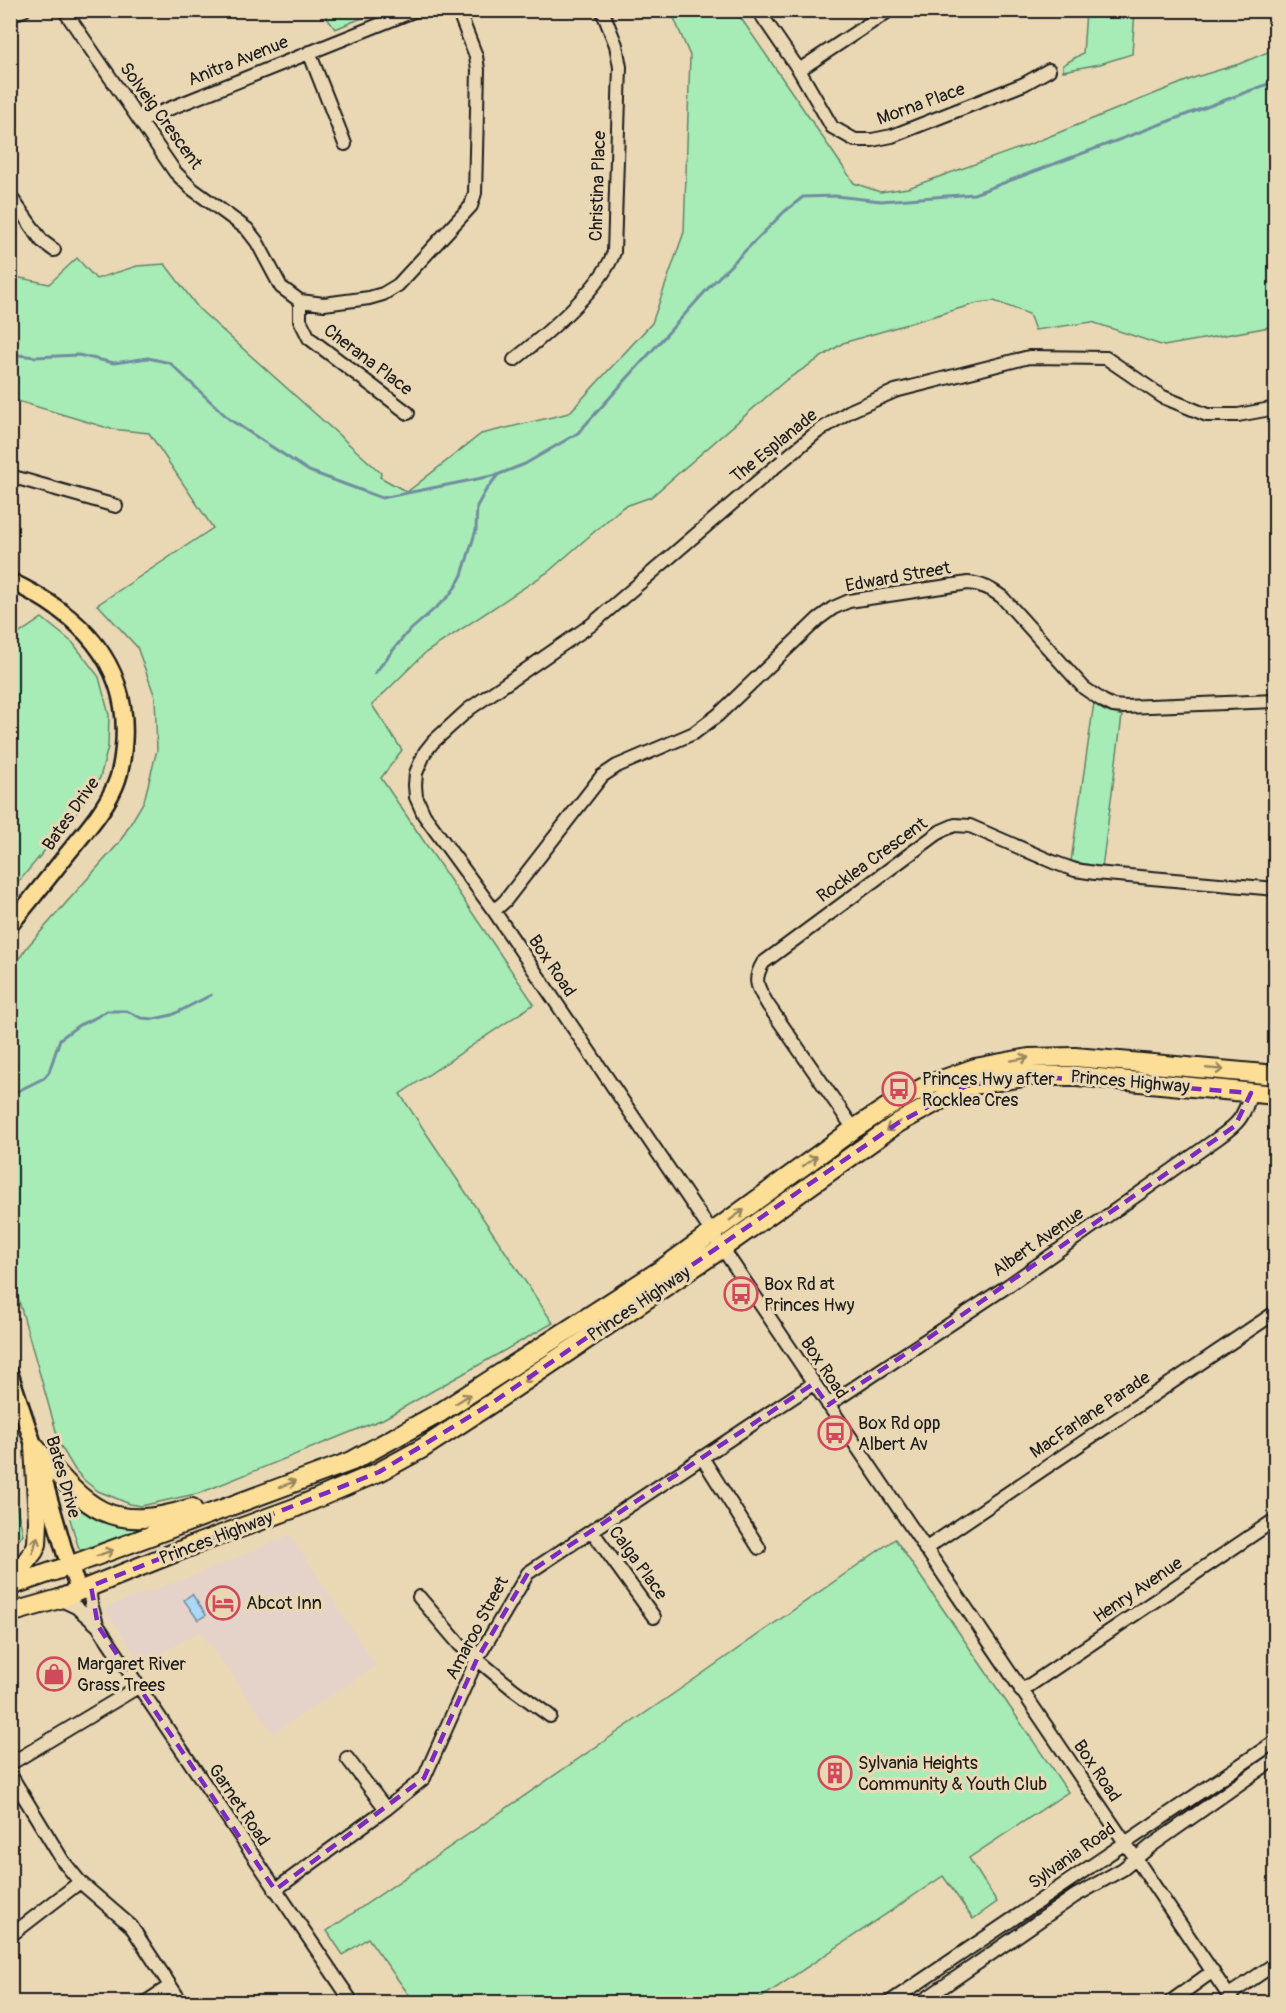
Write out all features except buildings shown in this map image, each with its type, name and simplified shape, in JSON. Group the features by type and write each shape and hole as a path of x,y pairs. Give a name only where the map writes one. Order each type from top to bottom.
{"highway":[{"name":"Princes Highway","path":"10,1586 352,1461 441,1412 642,1282 716,1241 854,1129 888,1106 930,1084 975,1068 1029,1058 1075,1057 1275,1075"},
{"name":"Princes Highway","path":"10,1613 59,1599 292,1509 379,1472 423,1448 492,1403 716,1241 898,1122 966,1086 1030,1076 1077,1076 1275,1095"},
{"path":"34,1446 74,1492 94,1507 107,1513 135,1519 173,1514 197,1507 220,1509"},
{"path":"10,1576 30,1558 36,1544 38,1521 34,1446"}],"main road":[{"name":"Bates Drive","path":"10,581 59,609 77,622 91,638 106,660 117,683 123,702 124,730 123,756 116,784 98,815 10,925"},
{"name":"Bates Drive","path":"10,1374 69,1566 85,1588"}],"street":[{"path":"10,15 24,10"},
{"name":"Solveig Crescent","path":"64,10 175,172 202,197 248,229 281,287 300,301"},
{"name":"Anitra Avenue","path":"142,121 416,10"},
{"path":"300,301 324,304 369,298 390,291 406,277 471,206 474,193 478,70 476,56 458,10"},
{"name":"Christina Place","path":"514,360 551,329 598,280 606,270 614,252 620,67 616,45 602,10"},
{"name":"Morna Place","path":"758,10 800,70 832,127 847,137 863,141 892,136 1024,84 1049,70"},
{"path":"800,70 891,10"},
{"path":"309,52 345,144"},
{"path":"10,196 42,242 54,250"},
{"name":"Cherana Place","path":"300,301 300,320 309,338 408,412"},
{"name":"The Esplanade","path":"424,815 416,797 416,773 422,758 433,742 479,701 591,625 772,469 818,432 850,411 895,391 1029,357 1106,358 1163,397 1207,415 1238,415 1275,408"},
{"path":"10,476 116,506"},
{"name":"Edward Street","path":"494,911 505,901 602,776 617,765 694,733 718,715 818,619 833,608 849,601 968,583 980,584 991,589 1012,607 1084,688 1113,706 1275,701"},
{"name":"Box Road","path":"424,815 494,911 1231,1999"},
{"name":"Rocklea Crescent","path":"854,1129 768,1005 758,988 756,974 764,963 941,831 955,825 970,826 1075,870 1275,889"},
{"name":"Albert Avenue","path":"828,1405 1009,1285 1227,1132 1245,1114 1251,1093"},
{"name":"MacFarlane Parade","path":"925,1549 1275,1312"},
{"name":"Amaroo Street","path":"275,1890 386,1809 424,1778 477,1659 528,1573 813,1384"},
{"path":"703,1459 759,1548"},
{"name":"Henry Avenue","path":"1021,1691 1275,1520"},
{"name":"Calga Place","path":"592,1532 654,1617"},
{"name":"Garnet Road","path":"85,1588 89,1594 98,1626 352,2002"},
{"path":"418,1597 460,1646 550,1716"},
{"name":"Garnet Road","path":"59,1599 76,1607 98,1626"},
{"path":"10,1764 138,1687"},
{"name":"Sylvania Road","path":"890,2002 1275,1741"},
{"path":"347,1758 386,1809"},
{"path":"921,2002 1075,1896 1123,1869 1134,1858 1275,1758"},
{"path":"10,1774 63,1861 80,1882 131,1926 181,2002"},
{"path":"10,1936 80,1882"},
{"path":"1231,1999 1275,1963"},
{"path":"1170,2002 1213,1971"},
{"path":"146,2002 171,1986"}],"highlighted area":[{"path":"1030,1076 1251,1093 1235,1126 901,1357 828,1405 813,1384 528,1573 477,1659 424,1778 275,1890 98,1626 91,1586 379,1472 492,1403 898,1123 966,1086"}],"shaded area":[{"path":"290,1535 376,1666 273,1733 200,1631 142,1665 107,1611 107,1607 205,1571"}],"green space":[{"path":"322,11 376,11 335,29"},
{"path":"671,11 736,11 854,183 880,192 908,188 1028,145 1196,77 1239,64 1275,49 1275,326 1164,346 1092,322 1035,330 1029,314 994,301 978,303 843,343 786,380 651,497 623,507 548,572 425,653 372,705 402,750 381,778 534,1004 400,1094 553,1323 383,1419 200,1493 141,1506 130,1504 98,1491 85,1481 75,1470 60,1445 11,1273 11,970 28,946 119,843 144,801 157,750 155,697 137,647 97,605 213,528 149,433 111,429 11,399 11,276 49,284 77,258 96,279 137,266 165,264 199,309 381,473 380,477 407,492 481,434 569,413 652,323 684,232 690,56"},
{"path":"1086,11 1135,11 1132,54 1100,64 1063,71 1063,65 1083,53"},
{"path":"42,618 73,643 99,677 109,715 108,747 100,778 80,808 11,891 11,639"},
{"path":"1094,703 1103,710 1122,716 1102,868 1071,861"},
{"path":"10,1478 23,1534 11,1551 10,1551"},
{"path":"65,1496 82,1511 99,1521 118,1527 140,1529 80,1549"},
{"path":"895,1539 1068,1792 969,1858 997,1902 973,1919 943,1876 755,2002 414,2002 368,1938 343,1955 327,1931"}],"water":[{"path":"192,1594 206,1615 198,1620 184,1600"}],"waterway":[{"path":"10,354 35,357 78,355 114,363 148,358 170,363 229,419 309,471 382,498 497,475 525,464 578,433 712,284 784,212 803,197 835,196 881,201 974,194 1276,81"},
{"path":"375,673 406,634 449,596 456,586 462,575 476,530 477,506 497,476"},
{"path":"10,1095 44,1078 49,1072 60,1039 79,1025 107,1011 127,1011 141,1018 154,1019 172,1015 211,995"}],"place":[{"name":"Princes Hwy after Rocklea Cres","path":"899,1089"},
{"name":"Box Rd at Princes Hwy","path":"741,1294"},
{"name":"Box Rd opp Albert Av","path":"835,1433"},
{"name":"Abcot Inn","path":"223,1603"},
{"name":"Margaret River Grass Trees","path":"54,1674"},
{"name":"Sylvania Heights Community & Youth Club","path":"835,1773"}]}
